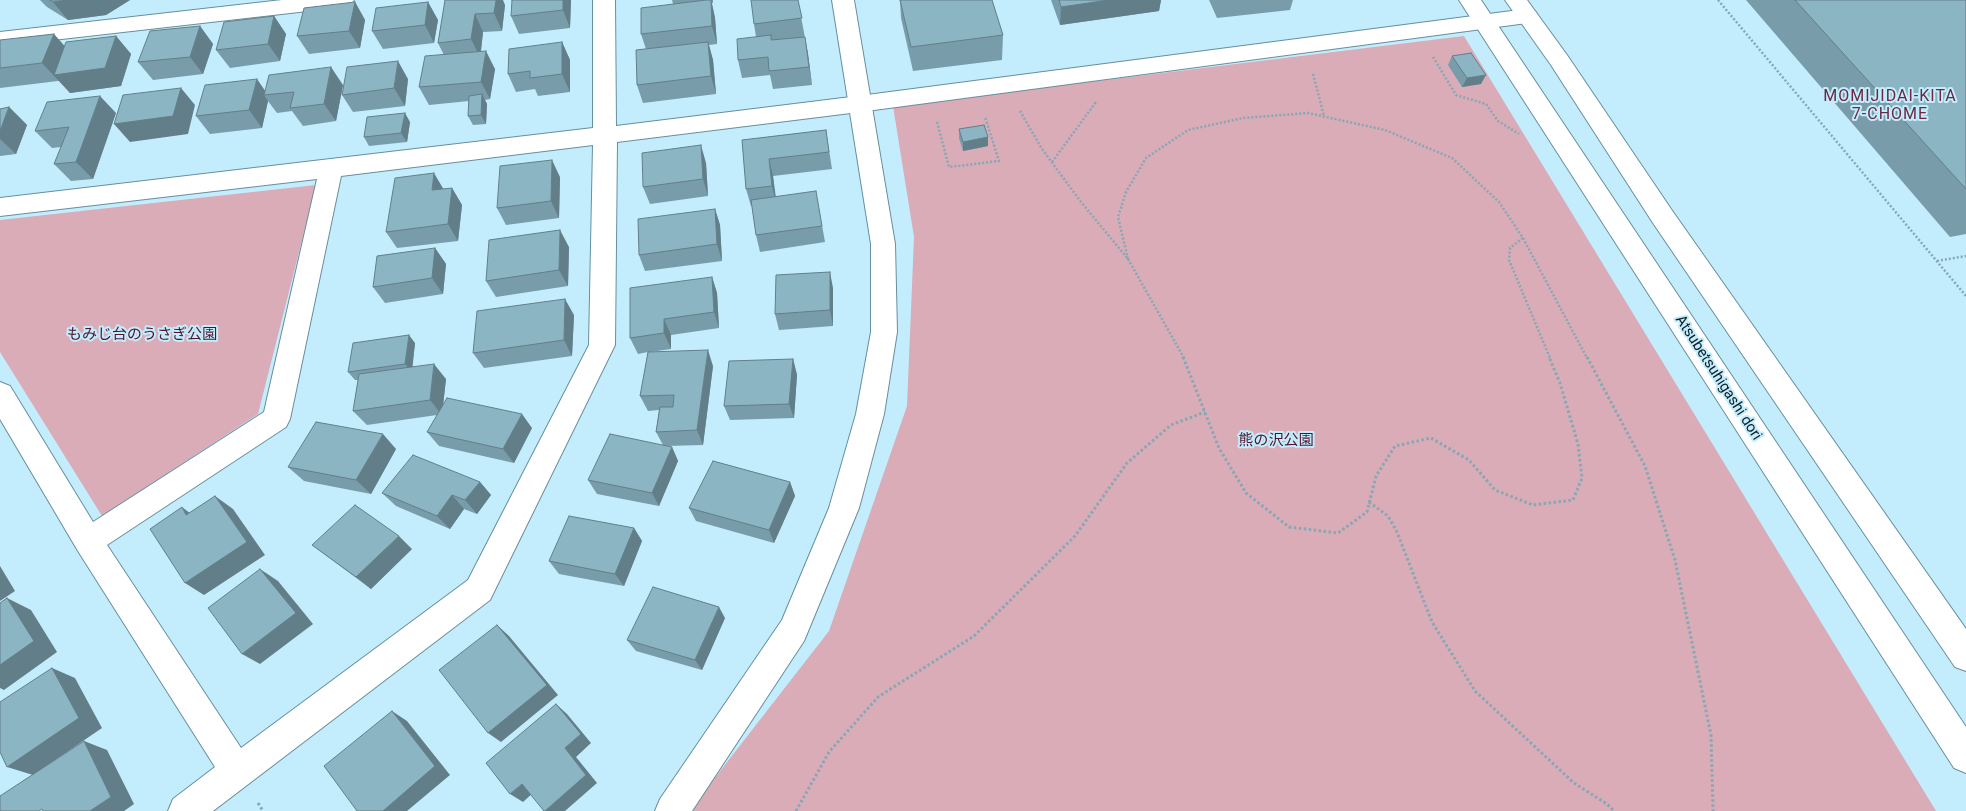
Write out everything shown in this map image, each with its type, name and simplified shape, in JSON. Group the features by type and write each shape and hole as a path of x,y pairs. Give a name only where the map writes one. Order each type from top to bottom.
{"street":[{"path":"0,39 280,4 342,0"},
{"path":"185,811 479,590 602,345 605,136 604,0"},
{"path":"672,811 793,630 844,508 870,414 884,332 883,244 843,0"},
{"path":"0,207 332,169 859,104 1477,11 1522,8 1559,60 1662,216 1966,656"},
{"name":"Atsubetsuhigashi dori","path":"1477,11 1966,756"},
{"path":"88,541 276,419 332,169"},
{"path":"0,394 88,541 237,771"}],"path":[{"path":"1718,0 1966,296"},
{"path":"1432,57 1456,94 1486,104 1498,122 1520,135"},
{"path":"1313,74 1324,116"},
{"path":"1052,162 1099,98"},
{"path":"1020,110 1042,149 1081,202 1128,259 1182,354 1219,448 1246,493 1288,527 1338,533 1367,512 1376,476 1395,446 1431,438 1469,460 1495,490 1533,505 1573,500 1582,478 1578,444 1560,383 1509,260 1510,248 1524,238"},
{"path":"1128,259 1118,217 1126,192 1146,158 1188,130 1243,118 1308,113 1384,130 1452,158 1499,202 1524,238 1648,475 1675,560 1711,736 1713,811"},
{"path":"946,121 937,122 949,167 999,161 984,116"},
{"path":"1936,261 1966,256"},
{"path":"796,811 828,752 878,697 974,636 1074,536 1127,463 1171,425 1205,412"},
{"path":"1369,502 1388,516 1397,532 1432,622 1475,691 1574,783 1607,804 1614,811"}],"green space":[{"name":"熊の沢公園","path":"1464,36 1936,811 689,811 829,631 907,406 914,237 893,106"},
{"name":"もみじ台のうさぎ公園","path":"316,185 258,414 102,516 0,352 0,220"}],"building":[{"path":"50,0 67,0 53,2"},
{"path":"445,0 496,0 494,13 475,14 471,39 438,43"},
{"path":"512,0 563,0 563,10 511,16"},
{"path":"711,0 712,26 641,34 641,8"},
{"path":"751,0 798,0 802,18 754,24"},
{"path":"900,0 992,0 1003,35 911,47"},
{"path":"1059,0 1109,0 1061,7"},
{"path":"1795,0 1966,0 1966,189"},
{"path":"355,2 349,31 297,36 304,8"},
{"path":"428,2 425,25 372,31 376,8"},
{"path":"274,16 268,44 216,50 224,22"},
{"path":"200,26 190,57 138,62 150,31"},
{"path":"54,34 42,63 0,68 0,40"},
{"path":"771,35 771,40 805,37 809,67 769,71 768,57 738,60 737,39"},
{"path":"116,36 105,68 54,75 66,42"},
{"path":"562,42 562,74 530,78 530,71 508,74 509,49"},
{"path":"708,42 711,76 637,85 636,50"},
{"path":"486,51 481,82 419,87 425,56"},
{"path":"1471,53 1486,75 1467,78 1452,56"},
{"path":"398,61 394,88 342,95 347,67"},
{"path":"331,67 324,104 290,108 294,92 264,95 269,75"},
{"path":"257,79 249,110 196,116 205,85"},
{"path":"181,88 173,116 114,124 123,95"},
{"path":"482,94 481,115 468,116 469,96"},
{"path":"100,96 76,162 54,164 69,127 35,131 47,102"},
{"path":"9,107 0,131 0,109"},
{"path":"405,113 401,133 364,137 367,117"},
{"path":"984,125 988,137 963,142 959,129"},
{"path":"826,130 829,152 769,159 772,186 746,189 742,140"},
{"path":"701,145 703,179 643,187 642,153"},
{"path":"552,160 551,201 497,208 500,166"},
{"path":"434,173 432,190 452,188 448,224 386,232 395,178"},
{"path":"816,191 822,226 756,235 751,200"},
{"path":"715,209 717,244 639,255 638,219"},
{"path":"560,230 559,270 486,281 489,240"},
{"path":"435,248 432,278 373,287 377,256"},
{"path":"830,272 830,310 775,314 776,275"},
{"path":"712,277 714,312 664,319 664,333 630,338 630,288"},
{"path":"565,299 564,340 473,353 477,311"},
{"path":"409,335 405,364 348,372 353,343"},
{"path":"708,350 697,430 656,432 660,407 673,407 674,395 640,396 648,352"},
{"path":"793,359 789,404 724,406 729,361"},
{"path":"434,364 430,400 353,411 359,374"},
{"path":"447,398 522,414 503,449 427,432"},
{"path":"316,422 383,434 356,480 288,467"},
{"path":"610,434 672,447 652,493 588,480"},
{"path":"413,455 480,482 465,500 452,495 437,516 382,493"},
{"path":"713,461 790,482 769,530 689,508"},
{"path":"215,496 247,542 185,583 150,529 182,507 186,515"},
{"path":"355,505 399,536 356,577 312,545"},
{"path":"569,516 634,528 615,574 549,561"},
{"path":"260,569 296,613 242,654 208,608"},
{"path":"653,587 719,607 695,660 627,640"},
{"path":"7,598 34,641 0,665 0,603"},
{"path":"497,625 547,685 488,733 439,670"},
{"path":"52,668 79,718 7,767 0,752 0,702"},
{"path":"556,704 581,734 565,748 586,775 544,811 522,784 510,794 486,763"},
{"path":"392,711 435,766 383,811 357,811 324,766"},
{"path":"84,741 111,797 90,811 43,811 42,809 39,811 0,811 0,796"}],"district":[{"name":"MOMIJIDAI-KITA 7-CHOME","path":"1890,106"}]}
